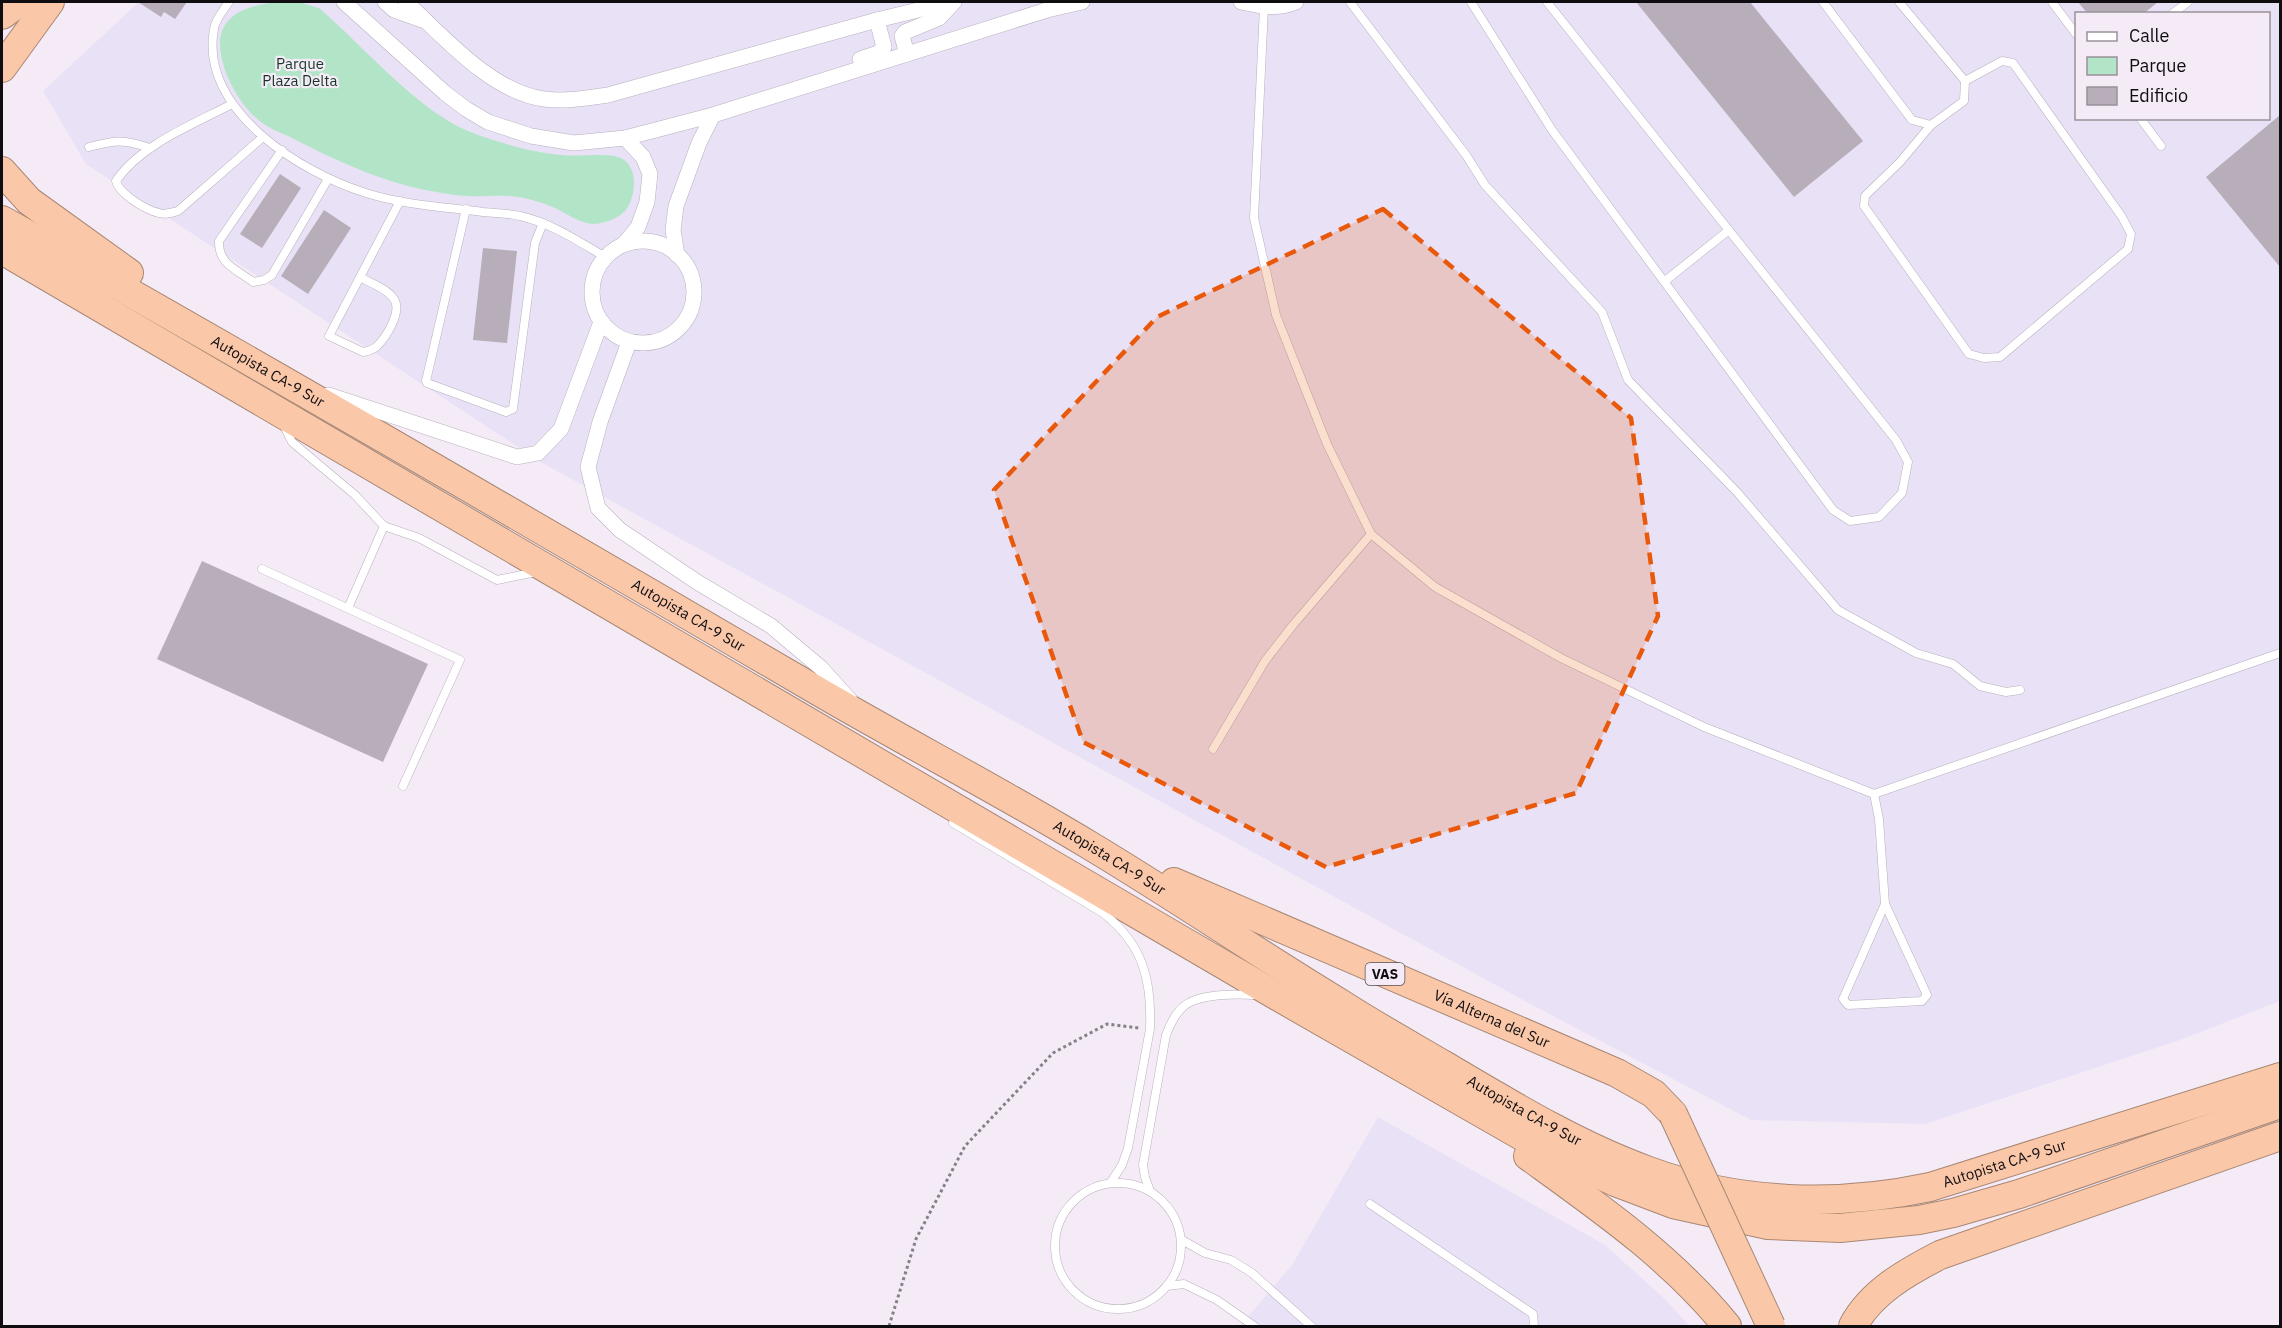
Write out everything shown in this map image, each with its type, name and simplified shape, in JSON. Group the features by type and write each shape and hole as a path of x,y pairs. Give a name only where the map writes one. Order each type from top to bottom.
{"highway":[{"path":"2,15 20,2"},
{"path":"2,68 50,2"},
{"path":"2,171 29,201 46,214 252,362"},
{"name":"Autopista CA-9 Sur","path":"2,220 284,380 868,720 1088,844 1341,1004 1555,1129 1646,1171 1745,1196 1846,1200 1891,1196 1921,1189 2280,1077"},
{"name":"Autopista CA-9 Sur","path":"2,250 549,569 876,766 1546,1150 1615,1182 1673,1204 1768,1225 1840,1228 1908,1221 1953,1213 2019,1194 2280,1104"},
{"name":"Vía Alterna del Sur","path":"1088,844 1617,1073 1654,1094 1673,1114 1771,1326"},
{"path":"1499,1123 1525,1153 1600,1208 1675,1268 1727,1326"},
{"path":"2019,1194 2093,1183 2230,1145 2280,1135"},
{"path":"1853,1326 1867,1306 1883,1291 1907,1272 1940,1255 2280,1135"}],"street":[{"path":"344,2 445,93 488,122 531,135 574,143 625,138 713,115 1082,2"},
{"path":"385,2 394,10 427,22"},
{"path":"406,2 462,55 498,81 519,93 542,99 563,100 608,95 877,20 952,2"},
{"path":"907,54 902,36 904,32 939,18 952,2"},
{"path":"1241,2 1264,7 1296,2"},
{"path":"815,83 857,60 878,53 884,47 877,20"},
{"path":"677,255 673,230 676,206 699,143 713,115"},
{"path":"623,245 652,242 677,255 689,270 694,289 691,308 682,325 667,338 648,343 629,342 613,335 601,322 593,307 591,289 596,272 605,257 623,245 638,227 647,202 650,174 643,157 625,138"},
{"path":"284,380 517,457 528,455 538,453 561,429 601,322"},
{"path":"629,342 600,422 588,467 598,508 620,530 697,582 771,627 821,668 868,720"}],"lane":[{"path":"229,2 213,28 216,69 232,104 263,137 297,162 328,179 367,193 400,201 517,215 543,223 605,257"},
{"path":"1350,2 1466,155 1485,185 1602,312 1628,380 1737,492 1838,610 1916,653 1953,663 1980,686 2006,692 2020,690"},
{"path":"1471,2 1552,130 1833,510 1850,521 1879,517 1902,493 1908,462 1896,440 1547,2"},
{"path":"1823,2 1912,120 1931,125"},
{"path":"1899,2 1965,81 1964,101 1931,125 1900,162 1864,196 1864,206 1969,354 1984,358 2000,357 2128,249 2131,234 2013,63 2002,61 1965,81"},
{"path":"2052,2 2075,33"},
{"path":"2175,12 2188,2"},
{"path":"1264,7 1254,218 1276,315 1327,444 1371,534 1435,587 1561,658 1704,728 1874,794 2280,653"},
{"path":"232,104 150,148 121,174 116,181 117,188 156,213 168,214 178,211 263,137"},
{"path":"2142,120 2161,146"},
{"path":"89,147 114,140 132,142 150,148"},
{"path":"282,150 219,242 218,253 221,259 253,282 264,280 272,275 328,179"},
{"path":"360,277 395,299 397,310 378,346 363,352 329,336 360,277 400,201"},
{"path":"466,209 426,381 506,412 513,409 534,243 543,223"},
{"path":"1665,281 1729,230"},
{"path":"277,411 292,442 355,495 384,526 419,538 497,580 549,569"},
{"path":"348,608 384,526"},
{"path":"1213,749 1266,661 1293,625 1371,534"},
{"path":"262,569 460,660 403,786"},
{"path":"1874,794 1879,819 1885,904 1927,995 1922,1001 1848,1005 1843,999 1885,904"},
{"path":"943,817 1103,913 1131,940 1143,967 1150,997 1150,1029 1128,1148 1111,1182"},
{"path":"1150,1191 1143,1165 1166,1035 1173,1018 1184,1005 1217,996 1277,996"},
{"path":"1111,1182 1131,1183 1150,1191 1166,1204 1177,1221 1182,1240 1179,1265 1167,1286 1152,1300 1132,1308 1112,1309 1091,1304 1074,1293 1062,1276 1055,1257 1054,1236 1061,1216 1074,1200 1091,1188 1111,1182"},
{"path":"1370,1204 1533,1314 1534,1326"},
{"path":"1182,1240 1204,1253 1231,1260 1252,1273 1311,1326"},
{"path":"1167,1286 1185,1284 1217,1300 1254,1326"}],"path":[{"path":"889,1326 916,1239 965,1146 1053,1053 1107,1024 1150,1029"}],"highlighted area":[{"path":"1383,209 1631,418 1658,616 1576,793 1326,867 1083,742 994,490 1157,317"}],"shaded area":[{"path":"139,2 2280,2 2280,1001 2180,1040 1925,1124 1751,1120 1536,1007 544,464 86,164 43,91"},
{"path":"1378,1117 1605,1245 1666,1300 1689,1326 1240,1326 1292,1265"}],"green space":[{"name":"Parque Plaza Delta","path":"279,2 299,2 319,8 415,97 457,126 520,148 570,155 608,155 621,158 631,168 634,182 632,197 626,210 607,221 590,224 579,221 551,206 523,198 460,196 412,187 359,169 267,126 255,117 239,98 223,64 220,41 222,31 233,16 250,7"}],"building":[{"path":"138,2 187,2 175,19 164,12 161,17"},
{"path":"1636,2 1750,2 1863,141 1794,197"},
{"path":"2078,2 2158,2 2146,12 2086,12"},
{"path":"2280,115 2280,267 2206,177"},
{"path":"280,174 301,188 262,248 240,234"},
{"path":"324,210 351,228 308,294 281,276"},
{"path":"483,248 517,251 507,343 473,340"},
{"path":"202,561 428,664 383,762 157,659"}]}
